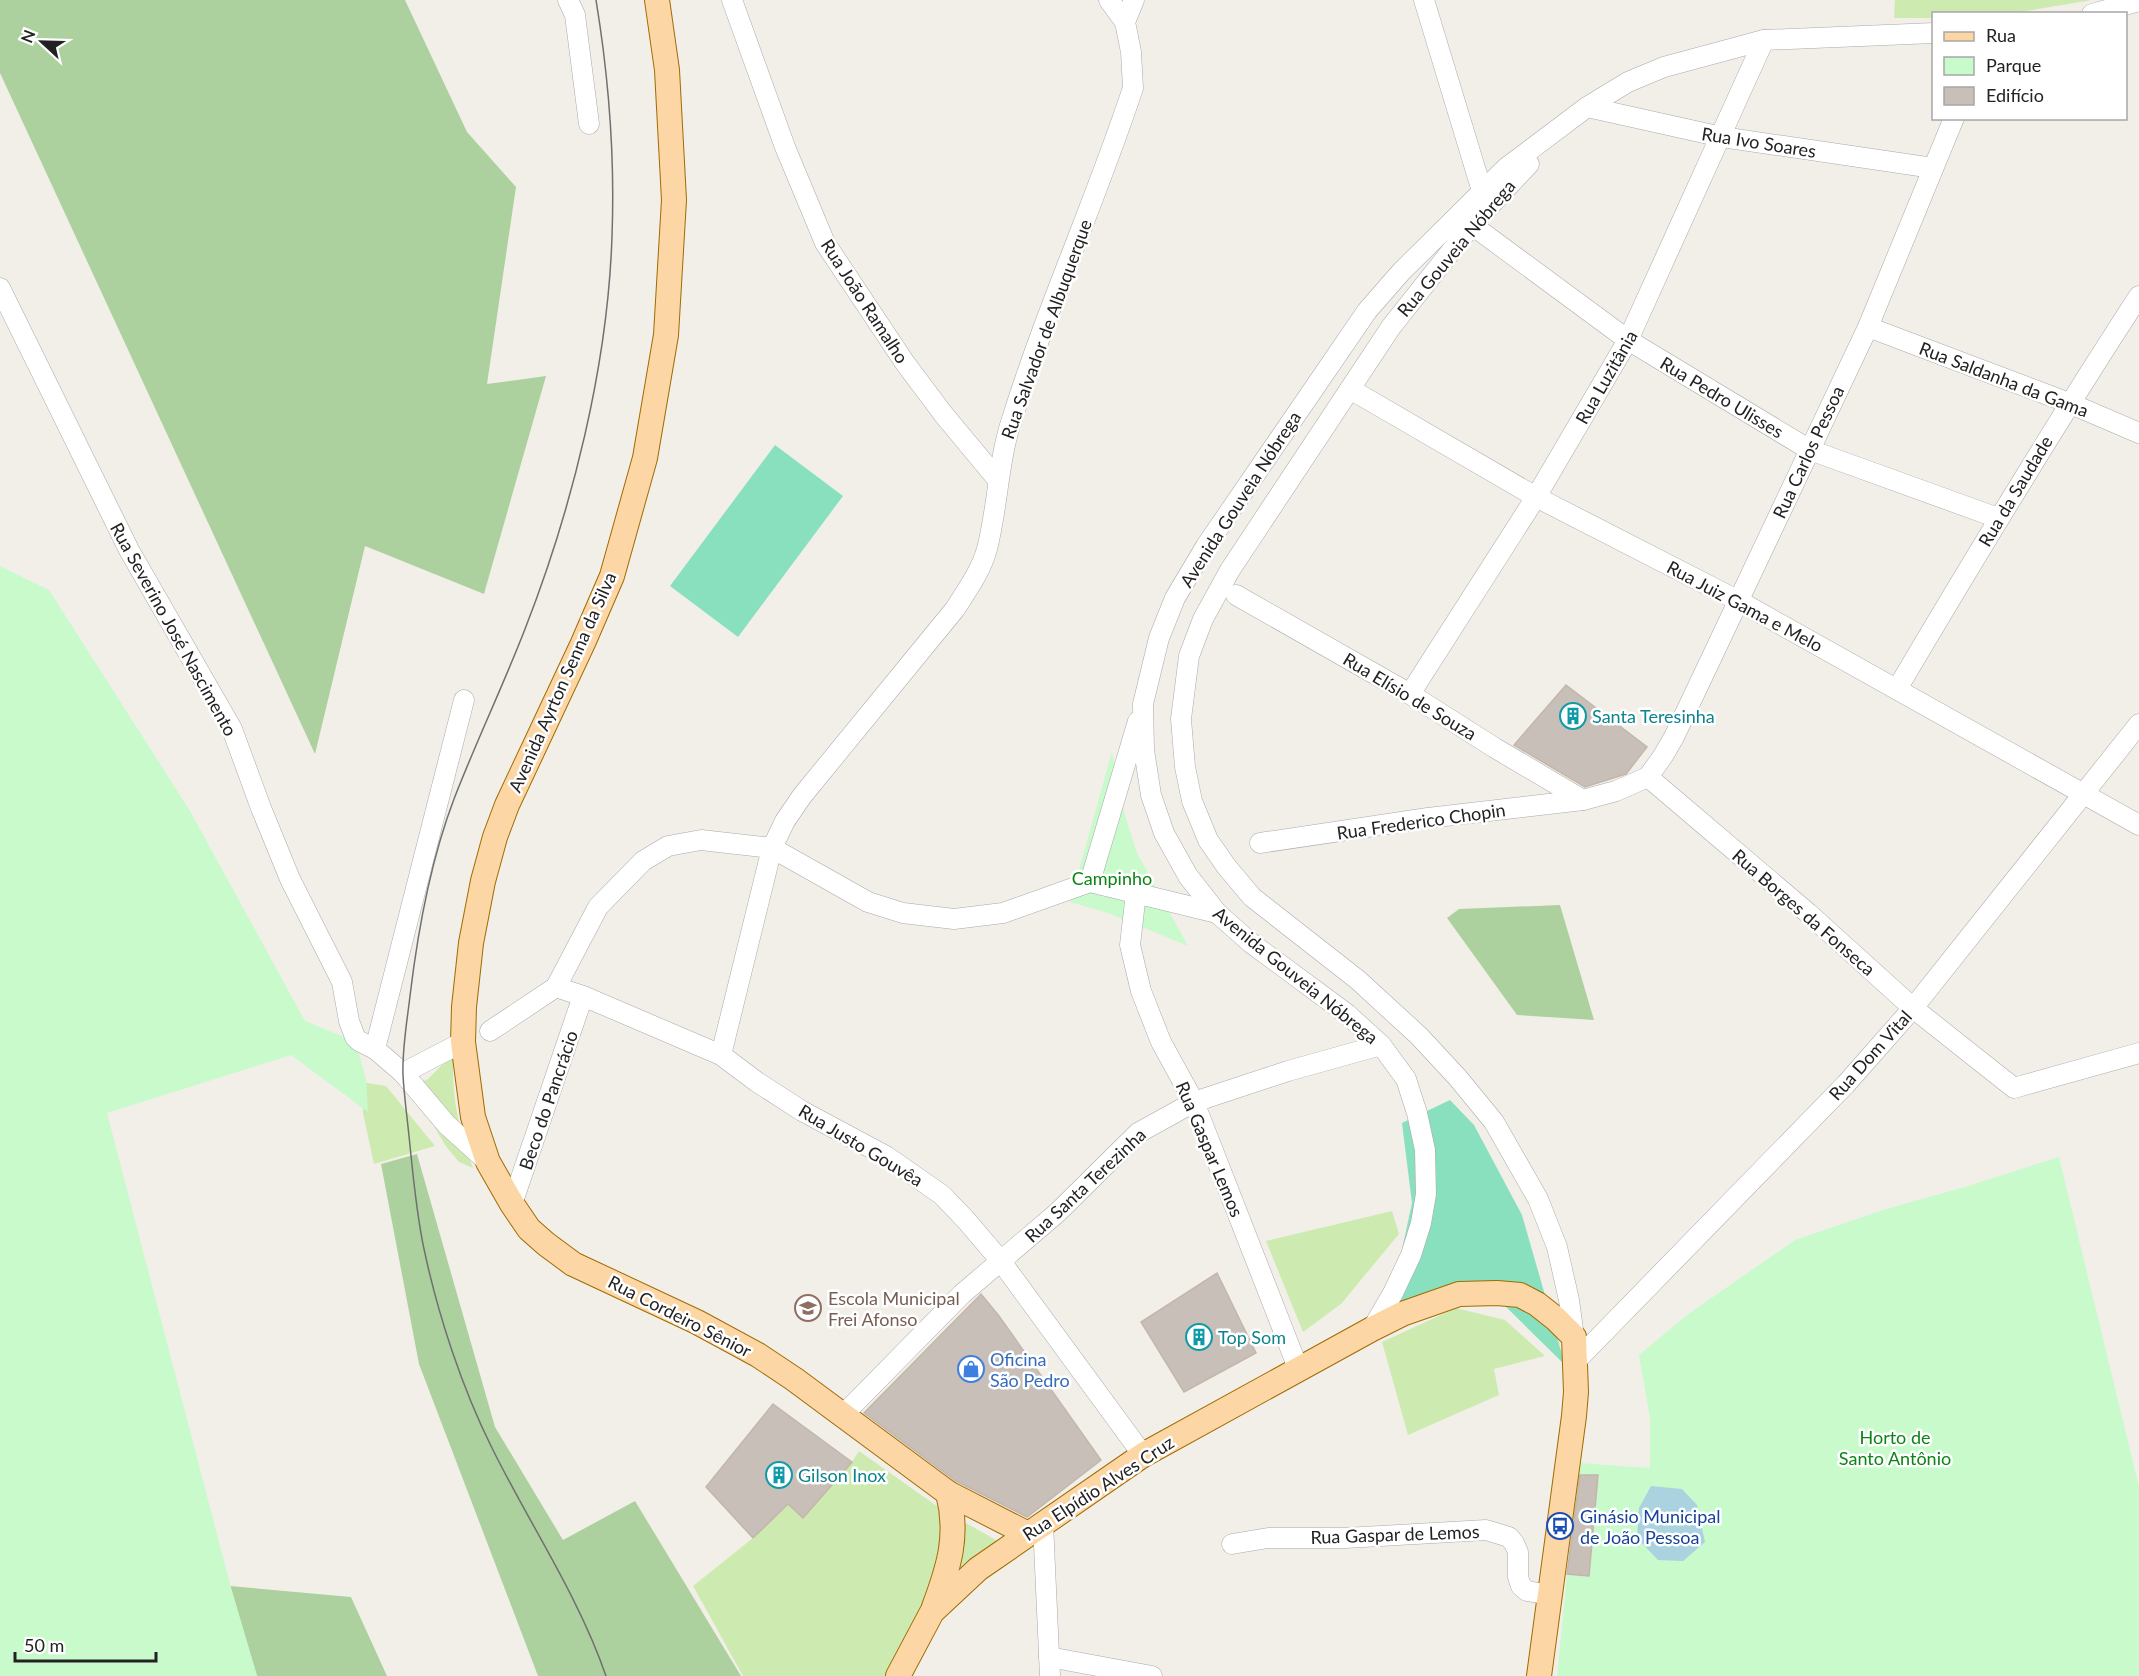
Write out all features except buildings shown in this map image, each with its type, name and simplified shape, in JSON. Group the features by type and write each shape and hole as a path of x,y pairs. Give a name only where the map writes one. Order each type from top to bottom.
{"main road":[{"name":"Avenida Ayrton Senna da Silva","path":"463,1042 464,1007 471,943 483,881 495,837 507,805 612,576 645,458 666,335 674,200 667,70 657,0"},
{"name":"Rua Cordeiro Sênior","path":"463,1042 473,1117 488,1162 512,1204 530,1229 546,1244 573,1264 723,1335 794,1379 948,1493 1036,1529"},
{"path":"1372,1329 1410,1311 1458,1294 1497,1293 1520,1296 1537,1304 1574,1337 1576,1392 1574,1416 1539,1676"},
{"name":"Rua Elpídio Alves Cruz","path":"898,1676 932,1612 978,1569 1143,1455 1372,1329"},
{"path":"932,1612 951,1553 954,1514 948,1493"}],"street":[{"path":"568,0 575,15 589,124"},
{"name":"Rua João Ramalho","path":"732,0 785,147 825,243 883,333 944,415 998,480"},
{"path":"1108,0 1125,22"},
{"path":"1125,22 1134,0"},
{"path":"1424,0 1482,191"},
{"path":"2099,12 2139,1"},
{"name":"Rua Salvador de Albuquerque","path":"721,1055 772,848 785,821 802,796 955,609 973,580 987,550 1004,445 1012,418 1055,294 1133,88 1131,52 1125,22"},
{"name":"Rua Gouveia Nóbrega","path":"1482,191 1506,168 1581,112 1628,82 1664,68 1732,47 1764,40 1932,33"},
{"name":"Rua Luzitânia","path":"1410,694 1536,497 1628,340 1722,138 1764,40"},
{"name":"Rua Gouveia Nóbrega","path":"1350,389 1390,327 1472,225 1581,112"},
{"name":"Rua Ivo Soares","path":"1581,112 1722,138 1933,168"},
{"name":"Rua Carlos Pessoa","path":"1648,777 1674,737 1868,327 1953,120"},
{"name":"Avenida Gouveia Nóbrega","path":"1372,1329 1411,1255 1421,1223 1426,1194 1425,1150 1417,1113 1406,1079 1381,1045 1347,1014 1251,943 1217,913 1188,876 1164,834 1150,795 1144,750 1143,704 1159,638 1175,598 1206,546 1367,311 1401,272 1482,191"},
{"name":"Rua Pedro Ulisses","path":"1472,225 1628,340 1810,450 1998,518"},
{"name":"Rua Severino José Nascimento","path":"0,288 129,550 232,729 290,879 342,982 351,1030 367,1045"},
{"name":"Rua da Saudade","path":"1897,689 1998,518 2139,296"},
{"name":"Rua Saldanha da Gama","path":"1868,327 2069,403 2139,433"},
{"name":"Avenida Gouveia Nóbrega","path":"1350,389 1230,570 1203,619 1189,656 1180,719 1185,767 1192,801 1208,840 1252,897 1358,980 1419,1036 1494,1122 1538,1199 1557,1247 1569,1300 1574,1337"},
{"name":"Rua Juiz Gama e Melo","path":"1350,389 1536,497 1737,600 2139,825"},
{"name":"Rua Elísio de Souza","path":"1236,595 1410,694 1583,800"},
{"path":"464,700 367,1045 403,1072 447,1125 488,1162"},
{"path":"1090,882 1143,704"},
{"name":"Rua Dom Vital","path":"1574,1363 1846,1084 1913,1008 2139,723"},
{"path":"1583,800 1648,777"},
{"name":"Rua Borges da Fonseca","path":"1648,777 1808,914 1913,1008 2014,1088 2139,1053"},
{"name":"Rua Frederico Chopin","path":"1260,843 1428,818 1583,800"},
{"path":"490,1031 556,987 598,907 643,861 668,846 701,840 772,848 868,902 903,913 954,919 1003,913 1090,882 1217,913"},
{"name":"Rua Gaspar Lemos","path":"1136,894 1131,945 1142,991 1161,1042 1194,1102 1298,1368"},
{"name":"Rua Justo Gouvêa","path":"556,987 583,996 721,1055 802,1111 858,1140 912,1173 942,1196 1000,1260 1143,1455"},
{"name":"Beco do Pancrácio","path":"512,1204 583,996"},
{"path":"403,1072 463,1042"},
{"name":"Rua Santa Terezinha","path":"843,1415 924,1332 1000,1260 1057,1214 1138,1132 1194,1102 1288,1071 1381,1045"},
{"path":"1036,1529 1049,1667 1152,1676"},
{"name":"Rua Gaspar de Lemos","path":"1232,1544 1268,1538 1345,1538 1486,1530 1509,1537 1514,1543 1518,1552 1518,1577 1521,1586 1527,1591 1551,1595"}],"green space":[{"path":"0,0 405,0 467,132 516,187 487,384 546,376 484,594 365,546 315,754 0,73"},
{"path":"1895,0 2092,0 2020,12 1932,12 1932,18 1894,18"},
{"path":"775,445 843,496 738,637 670,586"},
{"path":"0,566 49,590 190,811 305,1021 356,1042 366,1080 368,1112 291,1055 107,1113 230,1584 257,1676 0,1676"},
{"name":"Campinho","path":"1112,752 1125,816 1137,853 1188,946 1108,913 1070,902"},
{"path":"1560,905 1594,1020 1517,1015 1447,918 1459,909"},
{"path":"453,1054 457,1112 473,1168 459,1162 445,1145 410,1084 427,1080"},
{"path":"361,1082 386,1086 435,1146 374,1164 363,1113"},
{"path":"1450,1100 1474,1125 1522,1215 1565,1365 1502,1303 1462,1301 1366,1332 1401,1254 1412,1203 1402,1123"},
{"path":"417,1154 495,1427 563,1540 635,1501 741,1676 538,1676 419,1364 381,1164"},
{"name":"Horto de Santo Antônio","path":"2059,1157 2139,1487 2139,1676 1557,1676 1578,1463 1650,1468 1650,1418 1639,1355 1687,1315 1795,1240 1883,1210"},
{"path":"1392,1211 1399,1234 1341,1304 1303,1332 1266,1241"},
{"path":"1456,1308 1505,1320 1545,1356 1494,1369 1499,1395 1408,1435 1382,1342"},
{"path":"859,1451 941,1509 1012,1549 933,1605 891,1676 743,1676 693,1586 753,1538 788,1504 804,1517"},
{"path":"230,1586 351,1597 387,1676 257,1676"}],"water":[{"path":"1651,1486 1682,1489 1697,1505 1705,1542 1683,1561 1658,1560 1637,1538 1639,1508"}],"tram line":[{"path":"596,0 610,118 613,206 609,285 595,385 572,486 542,583 517,650 454,799 438,847 417,946 403,1065 413,1179 421,1235 436,1300 452,1351 481,1425 582,1617 606,1676"}],"place":[{"name":"Santa Teresinha","path":"1573,716"},
{"name":"Escola Municipal Frei Afonso","path":"808,1308"},
{"name":"Top Som","path":"1199,1337"},
{"name":"Oficina São Pedro","path":"971,1369"},
{"name":"Gilson Inox","path":"779,1475"},
{"name":"Ginásio Municipal de João Pessoa","path":"1560,1526"}]}
